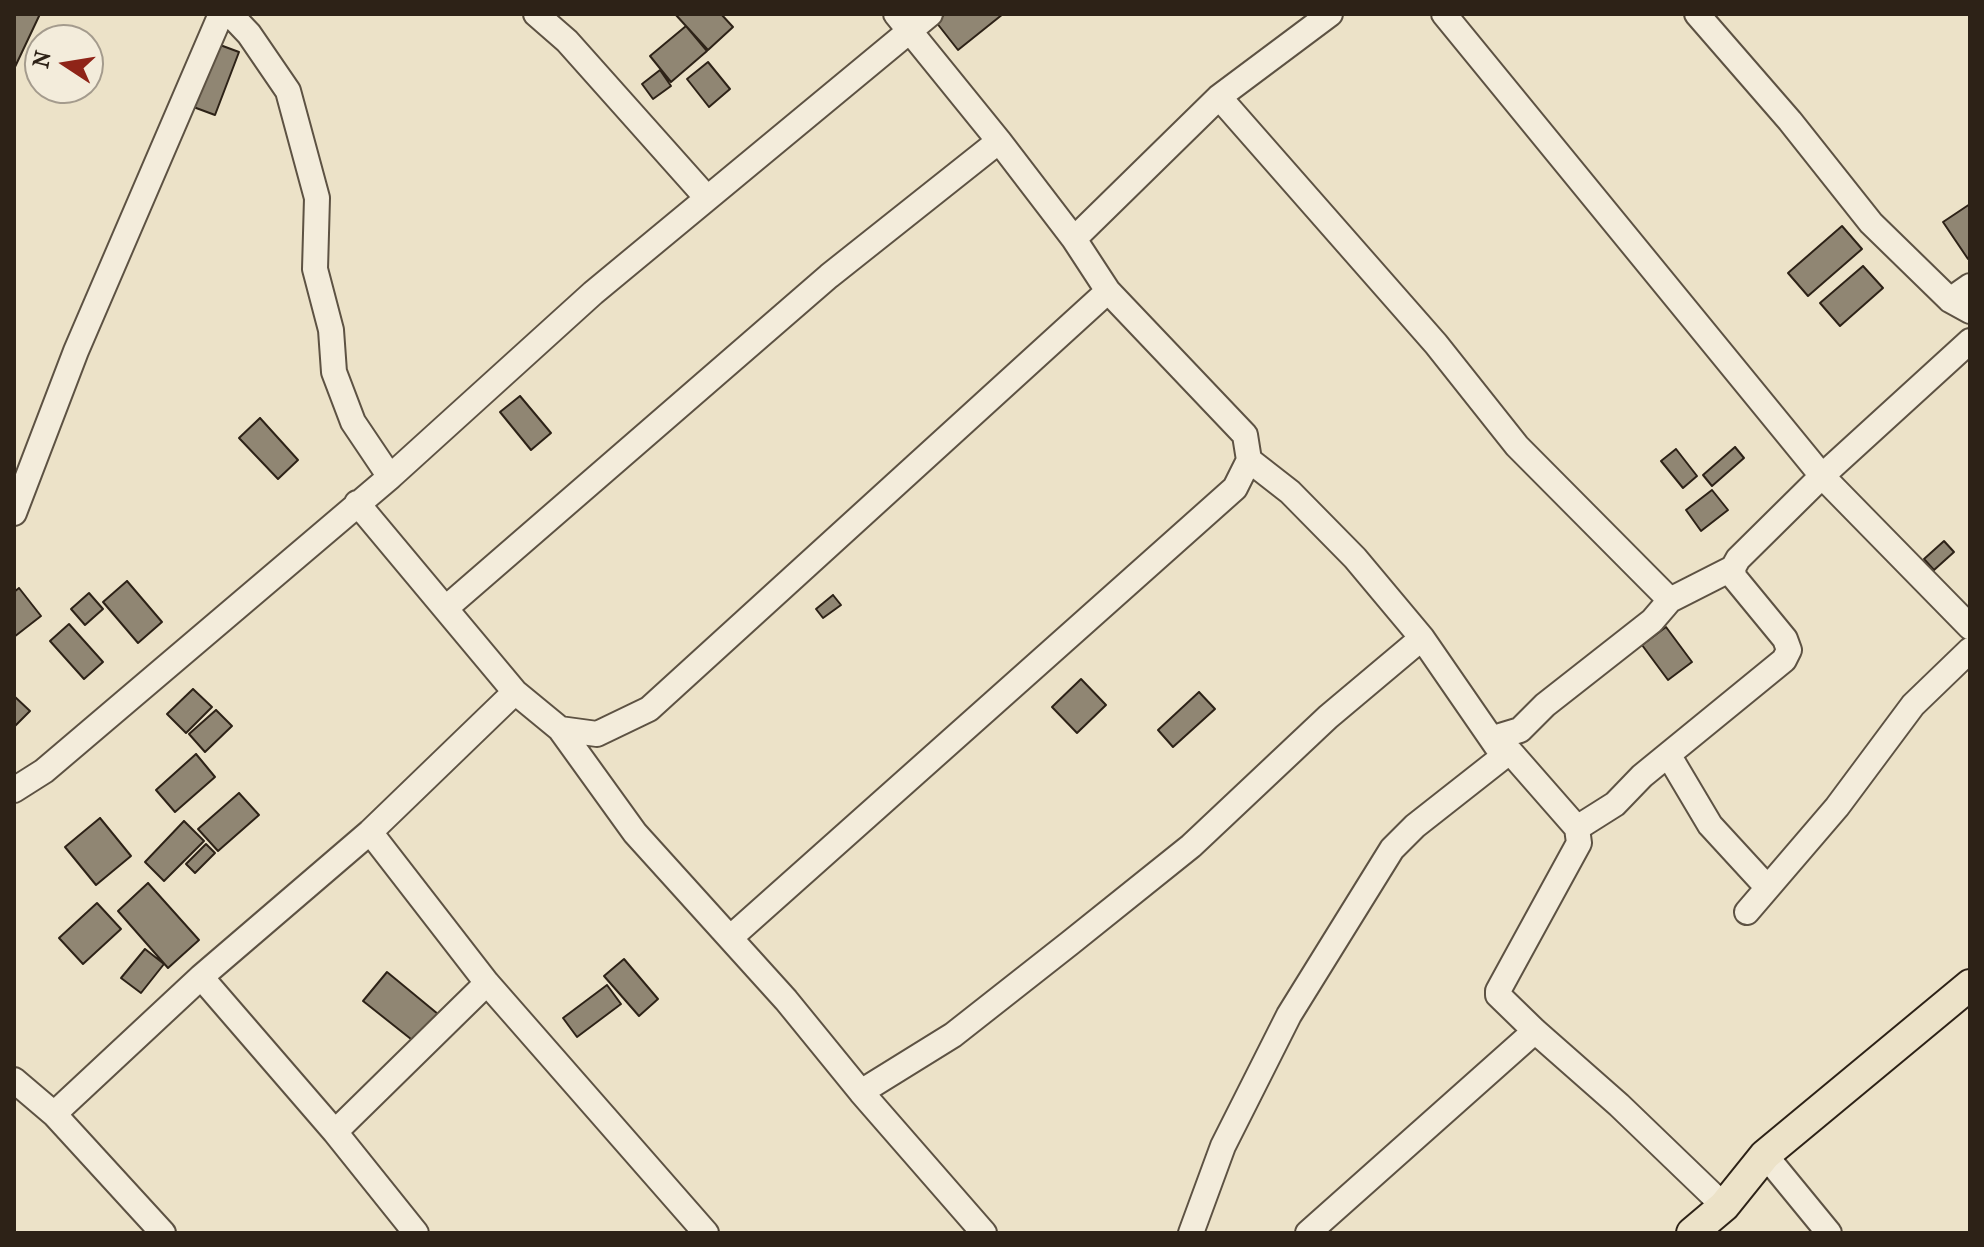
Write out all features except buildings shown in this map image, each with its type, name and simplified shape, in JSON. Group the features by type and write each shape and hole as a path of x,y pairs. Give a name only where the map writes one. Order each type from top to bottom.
{"main road":[{"path":"1692,1233 1724,1206 1765,1155 1970,985"}],"street":[{"path":"14,513 76,351 221,14"},
{"path":"230,14 249,34 288,91 317,198 315,269 331,330 334,372 353,422 390,477"},
{"path":"536,14 567,41 707,198"},
{"path":"14,790 44,771 390,477 593,293 707,198 903,22 930,14"},
{"path":"1074,239 1219,97 1330,14"},
{"path":"1444,14 1822,476 1970,627"},
{"path":"1697,14 1790,121 1871,223 1960,305 1970,286"},
{"path":"730,938 1235,488 1249,460 1245,435 1108,291 1074,239 903,22"},
{"path":"1219,97 1436,344 1517,446 1670,600"},
{"path":"446,608 829,276 999,141"},
{"path":"560,729 597,734 649,709 1108,291"},
{"path":"1191,1233 1223,1146 1289,1015 1392,849 1545,705 1652,621 1670,600 1733,568 1738,559 1822,476 1970,341"},
{"path":"1249,460 1290,492 1355,558 1422,638 1501,747 1577,828 1579,843 1498,995 1724,1206"},
{"path":"357,503 515,692 560,729 635,833 786,1000 861,1092 984,1233"},
{"path":"1577,828 1615,804 1642,776 1784,660 1789,650 1785,639 1734,577 1733,568"},
{"path":"861,1092 953,1035 1191,846 1328,717 1422,638"},
{"path":"1747,912 1837,807 1913,705 1970,650"},
{"path":"54,1114 201,977 370,832 515,692"},
{"path":"1669,756 1710,825 1767,887"},
{"path":"370,832 487,983 706,1233"},
{"path":"201,977 335,1132 416,1233"},
{"path":"335,1132 487,983"},
{"path":"1308,1233 1535,1031"},
{"path":"16,1086 54,1114 163,1233"},
{"path":"1765,1155 1829,1233"}]}
